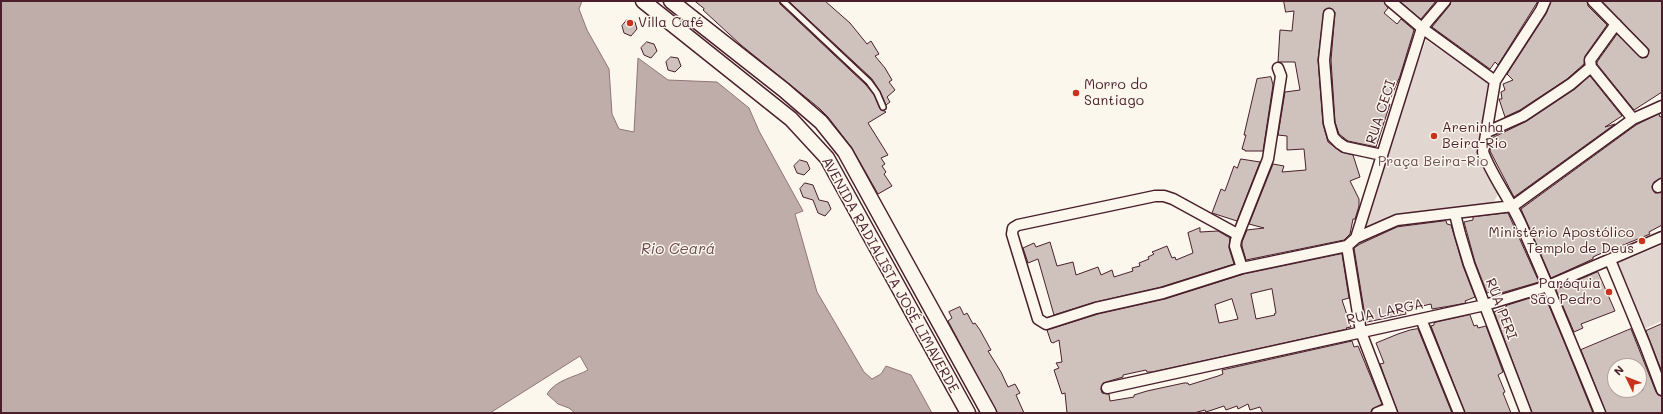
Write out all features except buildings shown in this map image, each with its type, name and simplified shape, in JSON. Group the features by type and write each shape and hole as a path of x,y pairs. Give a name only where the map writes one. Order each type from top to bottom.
{"main road":[{"name":"AVENIDA RADIALISTA JOSÉ LIMAVERDE","path":"643,1 791,119 827,158 968,413"},
{"name":"AVENIDA RADIALISTA JOSÉ LIMAVERDE","path":"677,3 821,122 845,152 989,413"},
{"path":"925,336 941,328"},
{"path":"939,360 955,352"}],"street":[{"path":"1390,1 1422,28 1495,81"},
{"name":"RUA CECI","path":"1356,238 1422,28 1444,1"},
{"path":"1545,1 1541,10 1495,81 1483,152 1513,206 1548,286 1600,413"},
{"path":"1593,1 1643,52"},
{"path":"668,20 677,3"},
{"path":"1329,14 1324,60 1332,134 1336,141 1345,147 1382,155"},
{"path":"1616,24 1590,60 1591,67 1633,119"},
{"path":"1487,132 1523,116 1571,84 1591,67"},
{"path":"1242,268 1235,246 1237,234 1268,159 1281,76 1278,68"},
{"path":"1237,234 1173,199 1164,196 1155,196 1018,224 1013,228 1012,234 1038,319 1046,324 1103,306 1163,293 1242,268 1347,246 1356,238 1397,220 1513,206 1633,119 1662,106"},
{"name":"RUA PERI","path":"1455,214 1460,234 1485,305 1526,413"},
{"name":"RUA LARGA","path":"1107,388 1485,305 1548,286 1662,237"},
{"path":"1347,246 1361,332 1391,411 1377,413"},
{"path":"1610,260 1662,390"},
{"path":"1421,319 1458,413"}],"lane":[{"path":"783,1 869,82 877,93 883,107"}],"green space":[{"name":"Areninha Beira-Rio","path":"1426,40 1491,85 1479,145 1480,161 1498,194 1492,205 1418,211 1368,228 1364,225 1393,132"},
{"path":"1662,245 1662,321 1642,330 1618,263"}],"water":[{"name":"Rio Ceará","path":"1,1 582,1 579,9 587,30 609,69 612,114 619,129 634,132 638,58 668,80 717,82 749,108 759,131 803,211 795,214 817,292 864,372 872,379 881,374 886,366 911,375 932,413 575,413 569,408 558,404 547,394 560,382 588,370 580,356 490,413 1,413"}],"place":[{"name":"Villa Café","path":"630,23"},
{"name":"Morro do Santiago","path":"1076,93"},
{"name":"Areninha Beira-Rio","path":"1434,136"},
{"name":"Ministério Apostólico Templo de Deus","path":"1642,241"},
{"name":"Paróquia São Pedro","path":"1609,292"}],"park label":[{"name":"Praça Beira-Rio","path":"1433,162"}]}
